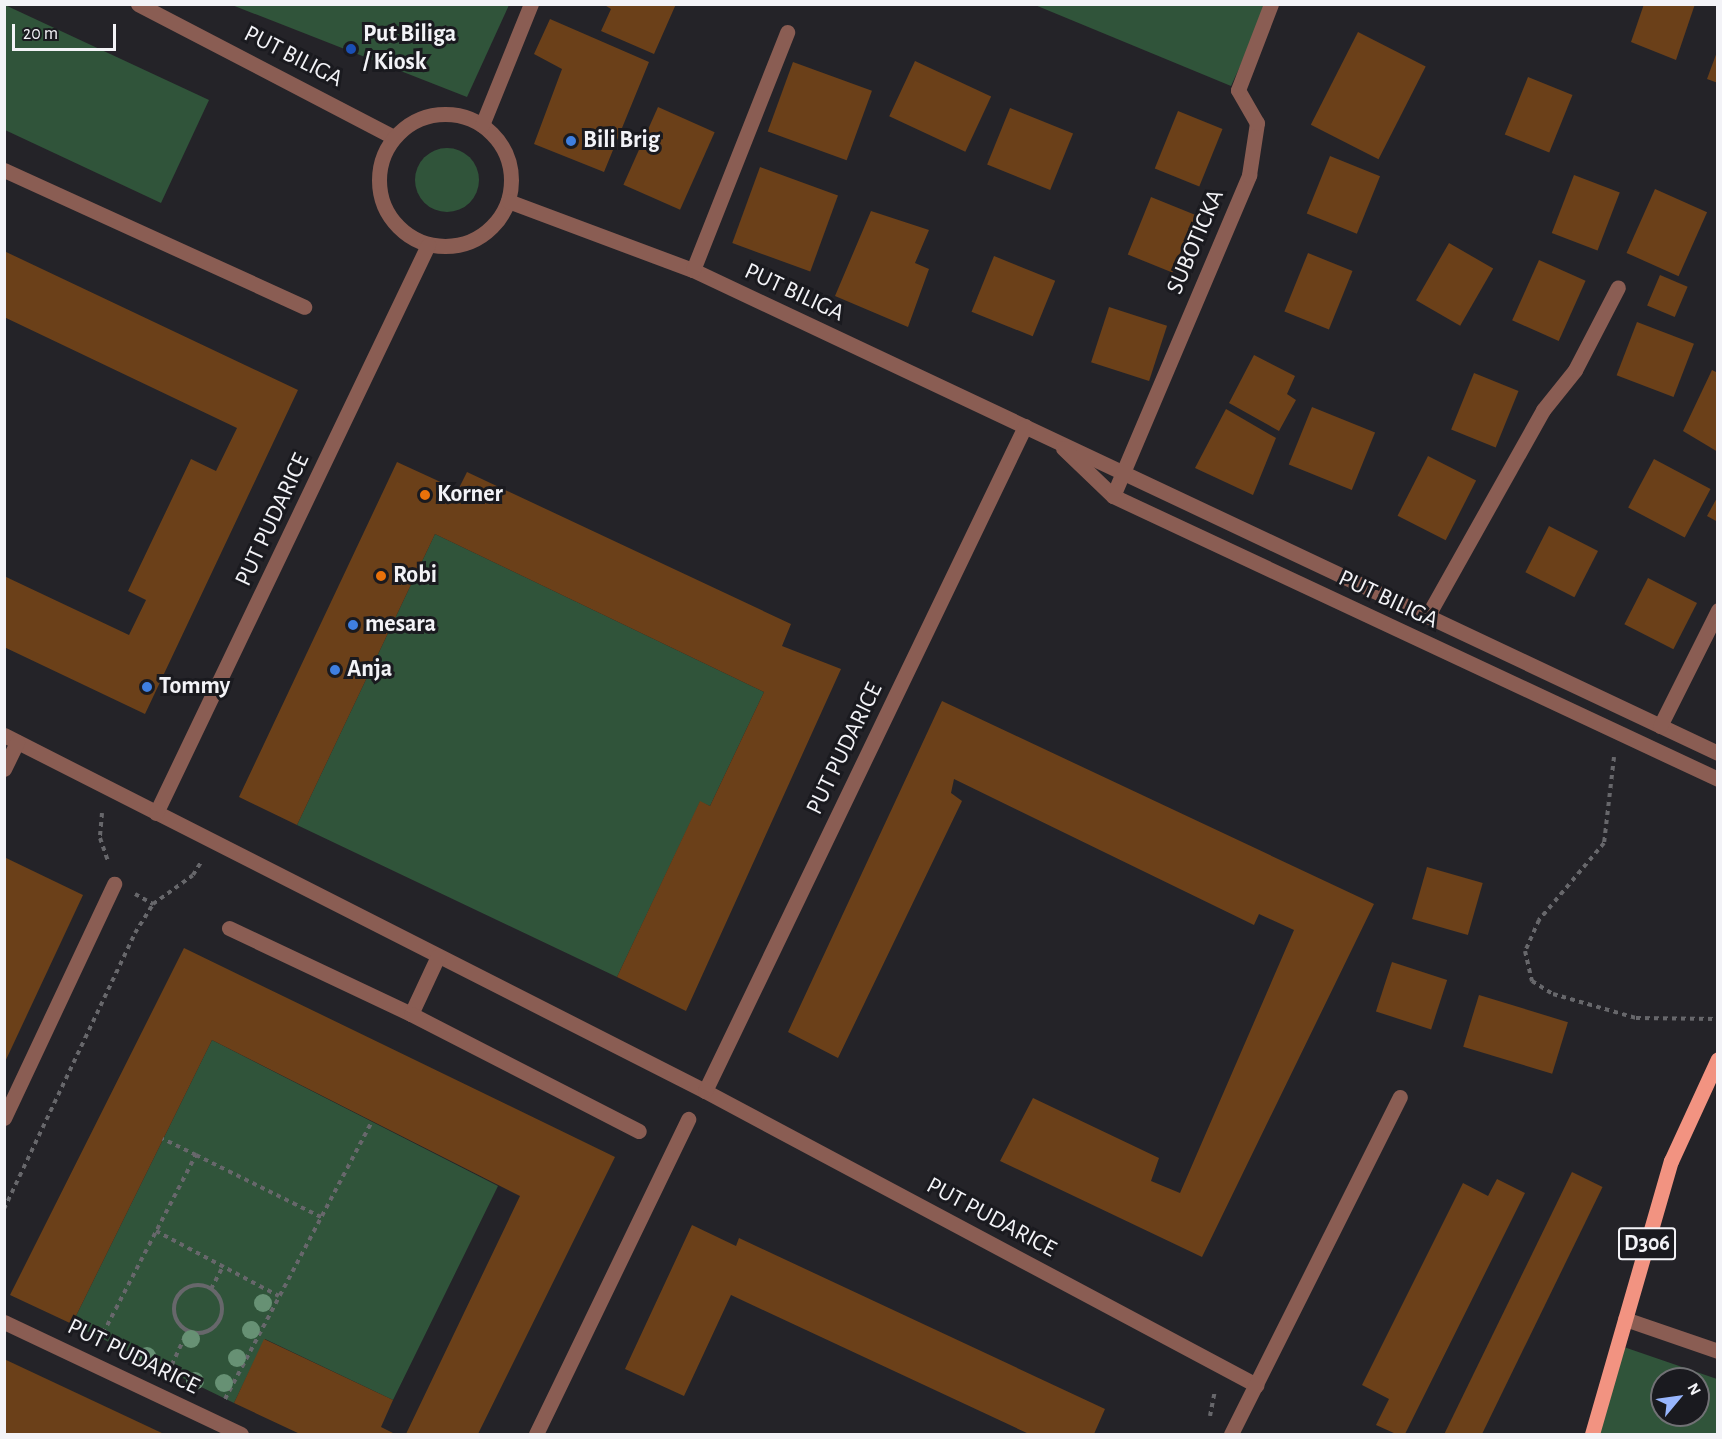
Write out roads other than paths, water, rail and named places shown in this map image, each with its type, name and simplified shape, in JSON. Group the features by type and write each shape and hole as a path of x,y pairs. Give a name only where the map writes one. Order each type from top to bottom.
{"main road":[{"name":"D306","path":"1592,1434 1671,1161 1716,1067"}],"street":[{"name":"PUT BILIGA","path":"138,4 394,137"},
{"path":"482,125 531,4"},
{"name":"SUBOTICKA","path":"1113,496 1249,175 1257,123 1238,90 1272,4"},
{"path":"693,270 787,32"},
{"path":"445,114 482,125 508,158 508,201 486,234 458,245 428,245 410,238 384,209 379,172 394,137 408,124 445,114"},
{"path":"4,170 304,306"},
{"name":"PUT BILIGA","path":"508,201 693,270 1718,753"},
{"name":"PUT PUDARICE","path":"156,813 428,245"},
{"path":"1428,615 1544,410 1575,370 1618,287"},
{"name":"PUT PUDARICE","path":"705,1091 1025,426"},
{"name":"PUT BILIGA","path":"1054,440 1113,496 1718,779"},
{"path":"1660,726 1718,610"},
{"path":"4,769 11,738"},
{"name":"PUT PUDARICE","path":"11,738 705,1091 1256,1384"},
{"path":"4,1118 114,884"},
{"path":"229,928 411,1014 639,1131"},
{"path":"411,1014 438,956"},
{"path":"1231,1434 1400,1097"},
{"path":"536,1434 687,1119"},
{"path":"1625,1318 1718,1352"},
{"name":"PUT PUDARICE","path":"4,1322 89,1360 241,1434"}],"place":[{"name":"Put Biliga / Kiosk","path":"351,49"},
{"name":"Bili Brig","path":"571,141"},
{"name":"Korner","path":"425,495"},
{"name":"Robi","path":"381,576"},
{"name":"mesara","path":"353,625"},
{"name":"Anja","path":"335,670"},
{"name":"Tommy","path":"147,687"}]}
